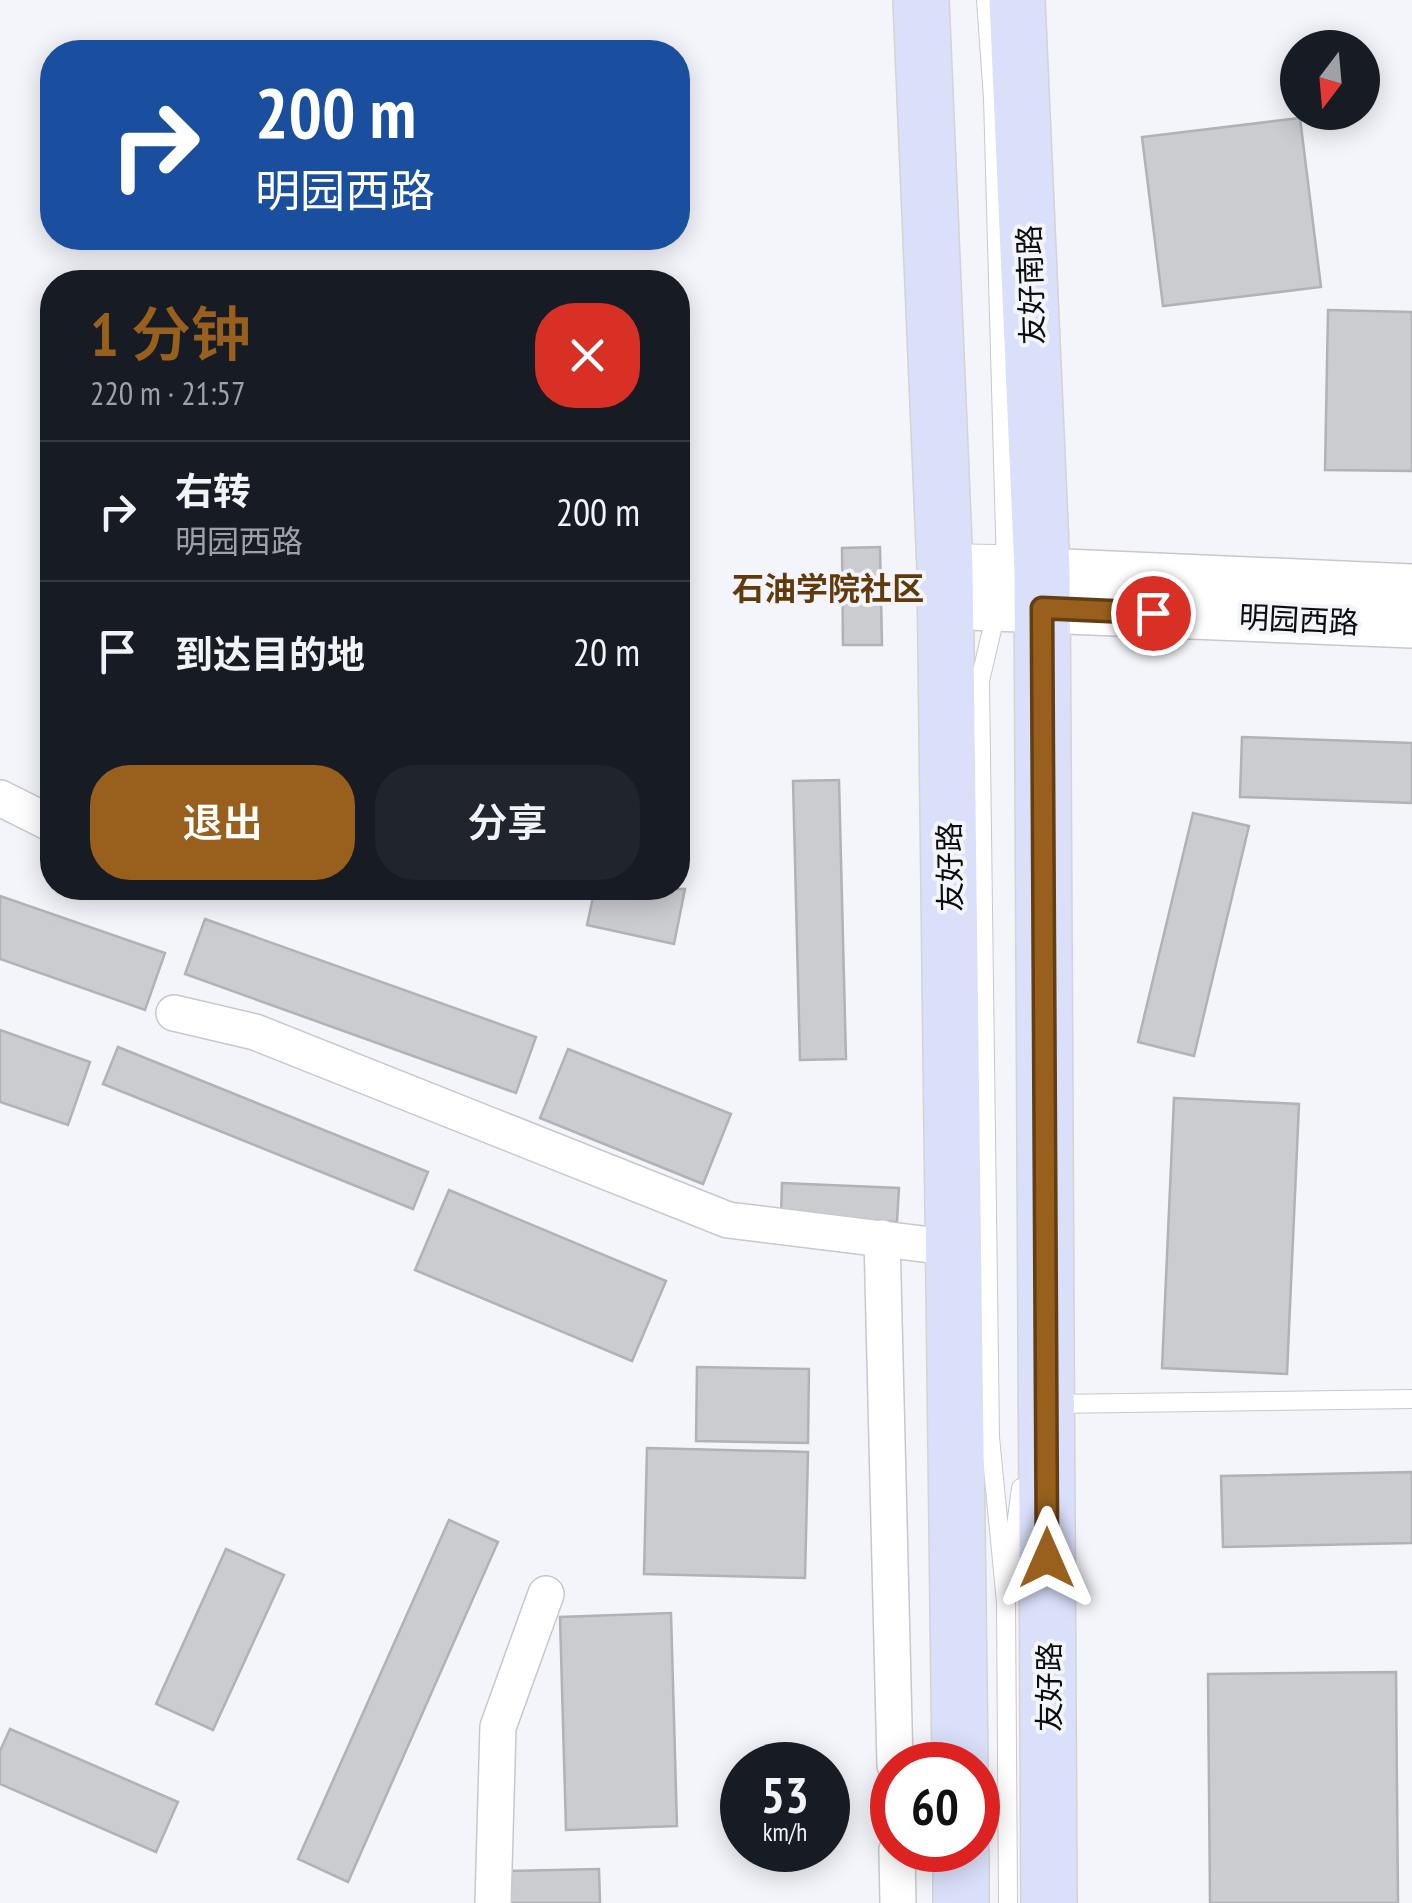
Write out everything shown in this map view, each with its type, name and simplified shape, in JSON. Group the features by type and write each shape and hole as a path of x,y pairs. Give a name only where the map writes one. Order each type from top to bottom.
{"main road":[{"path":"921,0 1001,595"},
{"name":"友好南路","path":"1001,595 1017,0"},
{"name":"友好路","path":"960,1742 955,1248 1001,595"},
{"name":"友好路","path":"1001,595 1036,1397 1049,1903"},
{"path":"961,1872 962,1903"}],"street":[{"name":"明园西路","path":"1001,595 1412,587"},
{"name":"明园西路","path":"1001,595 1412,625"},
{"path":"0,798 40,818"},
{"path":"174,1013 255,1032 728,1220 955,1248"},
{"path":"882,1238 894,1742"},
{"path":"493,1903 498,1727 546,1594"},
{"path":"897,1872 898,1903"}],"lane":[{"path":"986,0 993,98 1001,595 980,681 980,721 990,1437 1006,1602 1008,1903"},
{"path":"1023,681 1028,737 1031,1313 1036,1397 1412,1399"},
{"path":"1006,1602 1022,1465"}],"building":[{"path":"1280,120 1280,130 1301,130 1321,287 1163,306 1142,137"},
{"path":"1328,310 1412,312 1412,471 1325,470"},
{"path":"880,547 882,645 843,645 842,548"},
{"path":"1242,737 1412,743 1412,803 1240,797"},
{"path":"839,780 846,1059 800,1060 793,781"},
{"path":"1193,813 1249,826 1194,1056 1138,1042"},
{"path":"0,896 165,953 145,1010 0,959"},
{"path":"592,900 683,900 674,944 587,925"},
{"path":"205,919 536,1037 516,1093 185,974"},
{"path":"0,1030 90,1062 68,1125 0,1102"},
{"path":"118,1047 428,1172 413,1209 103,1084"},
{"path":"568,1049 731,1114 703,1184 540,1118"},
{"path":"1174,1098 1299,1104 1287,1374 1162,1368"},
{"path":"782,1183 899,1188 897,1222 781,1217"},
{"path":"449,1190 666,1281 632,1361 415,1270"},
{"path":"697,1367 809,1369 808,1443 696,1441"},
{"path":"647,1448 808,1452 805,1578 644,1574"},
{"path":"1412,1472 1412,1543 1223,1547 1221,1476"},
{"path":"449,1520 498,1542 348,1882 298,1859"},
{"path":"226,1549 284,1575 213,1730 156,1704"},
{"path":"671,1613 677,1826 566,1830 560,1617"},
{"path":"1396,1672 1398,1903 1210,1903 1208,1674"},
{"path":"10,1729 178,1802 156,1852 0,1784 0,1751"},
{"path":"599,1869 600,1903 506,1903 505,1871"}],"district":[{"name":"石油学院社区","path":"828,588"}],"route":[{"path":"1047,1558 1042,608 1153,613"}]}
